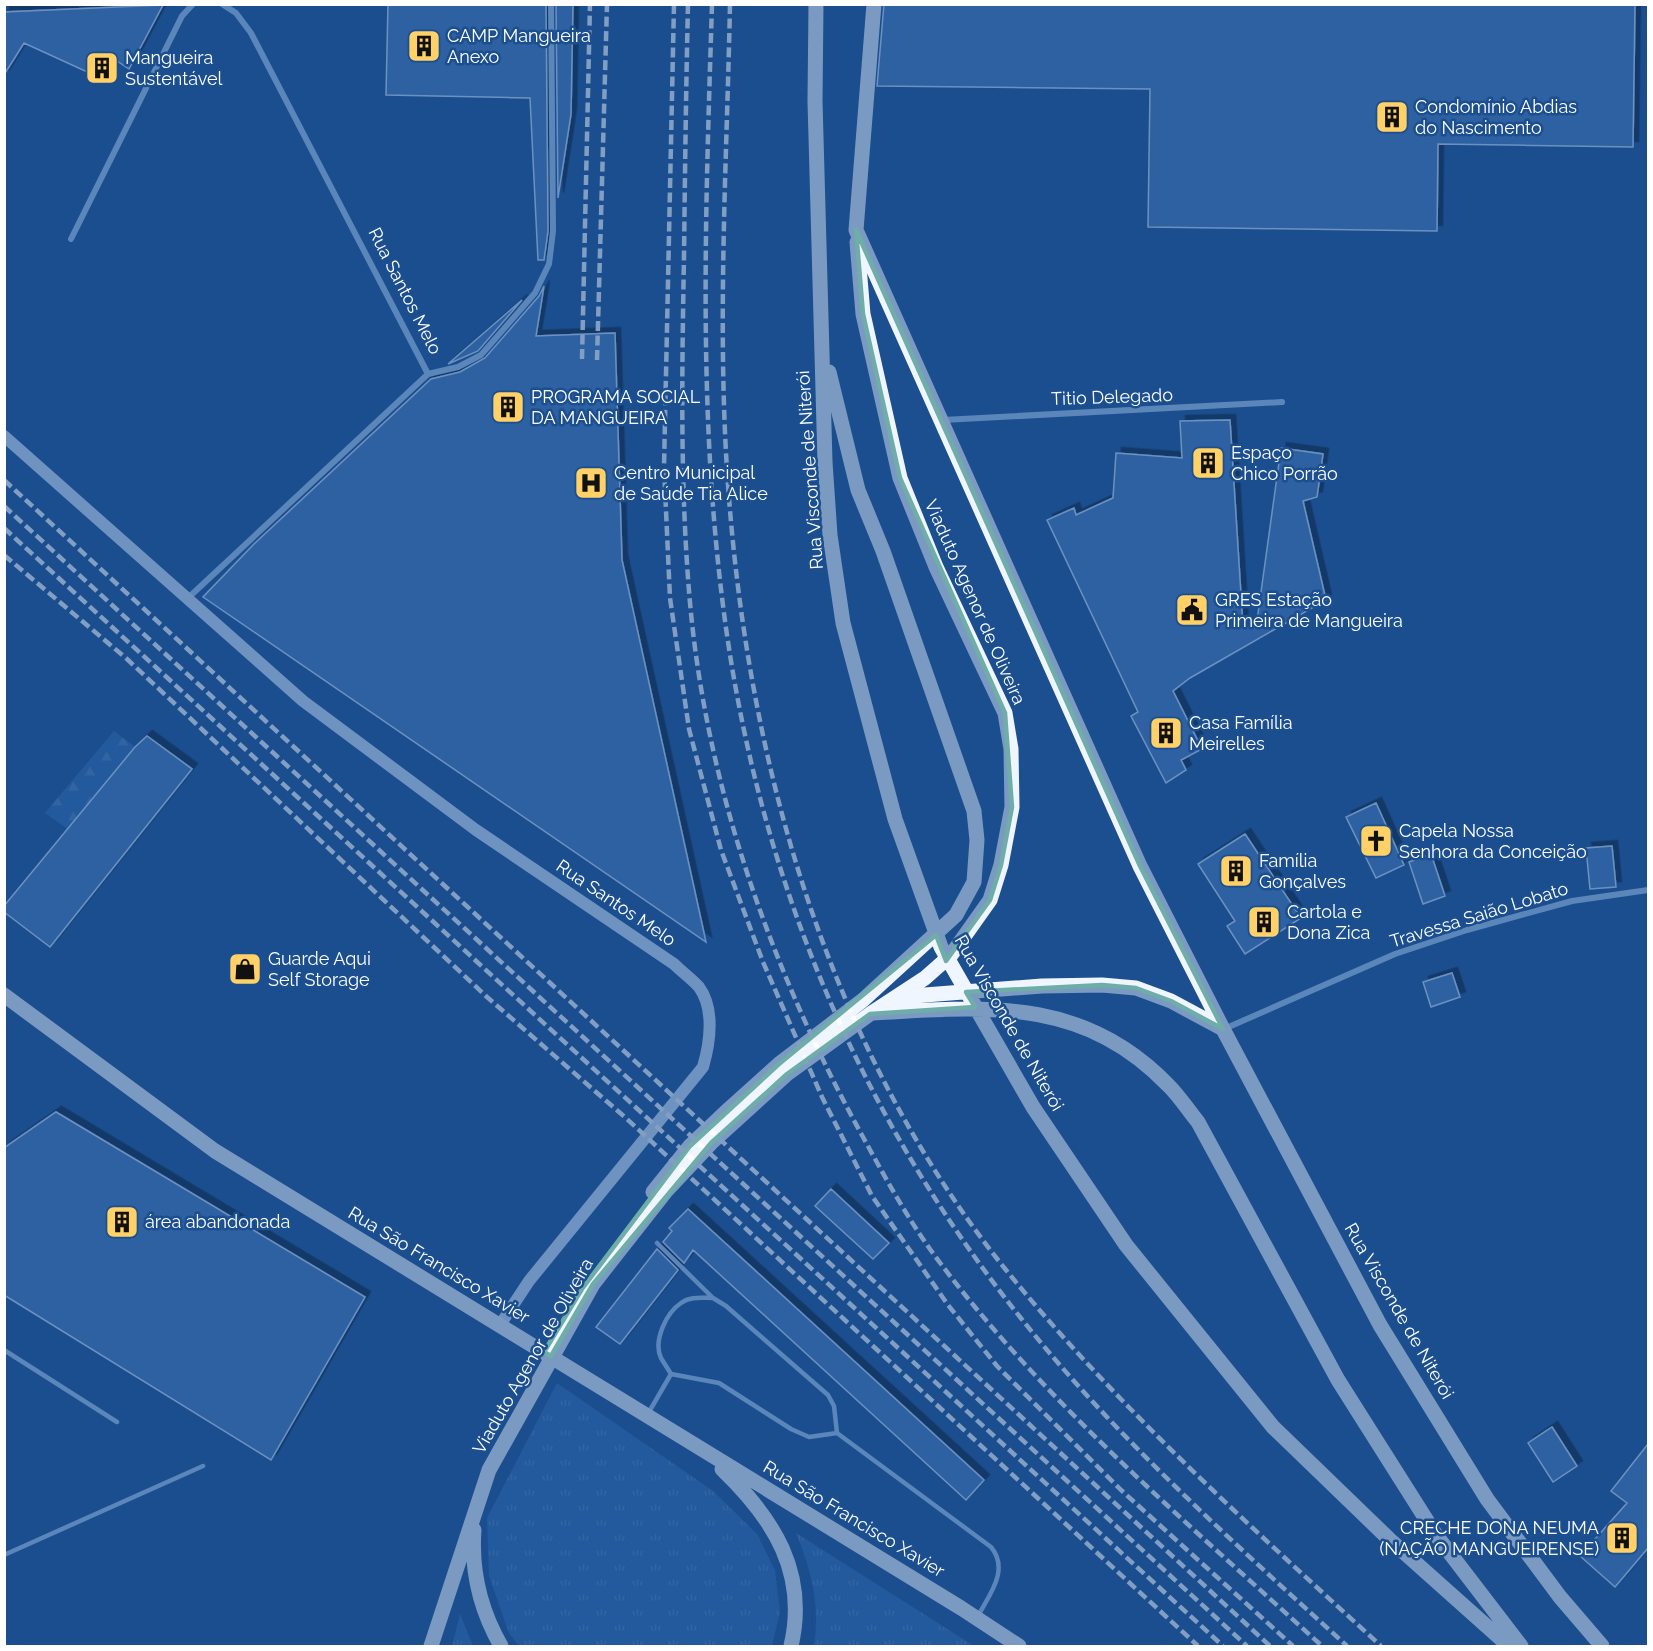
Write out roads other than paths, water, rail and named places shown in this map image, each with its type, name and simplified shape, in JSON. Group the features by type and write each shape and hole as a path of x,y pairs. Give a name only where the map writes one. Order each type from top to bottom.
{"main road":[{"name":"Rua Visconde de Niterói","path":"816,4 815,101 830,535 843,623 895,819 941,947 1033,1107 1126,1245 1266,1418 1389,1539 1509,1647"},
{"name":"Rua Visconde de Niterói","path":"874,4 856,230 1140,866 1223,1029 1380,1325 1487,1499 1560,1597 1602,1647"},
{"name":"Viaduto Agenor de Oliveira","path":"431,1647 489,1470 593,1284 666,1191 711,1143 787,1074 870,1014 925,978 966,938 990,900 1001,865 1012,807 1011,750 1005,713 936,567 900,478 863,314 856,230"},
{"name":"Viaduto Agenor de Oliveira","path":"501,1647 491,1628 478,1592 473,1543 476,1499 489,1457 550,1341 582,1289 690,1146 779,1064 863,1000 957,915 974,882 977,840 974,811 883,551 858,490 822,342"},
{"name":"Rua Santos Melo","path":"4,436 303,701 476,830 674,964 700,988 708,1013 709,1044 703,1067 529,1281 500,1325"},
{"path":"863,1000 1042,986 1102,985 1136,988 1172,1001 1223,1029"},
{"name":"Rua São Francisco Xavier","path":"4,995 215,1151 648,1414 1019,1647"},
{"path":"870,1014 981,1007 1068,1021 1105,1036 1139,1059 1170,1086 1198,1122 1338,1380 1436,1535 1521,1647"},
{"path":"701,1448 744,1490 775,1531 788,1563 796,1594 796,1622 791,1647"}],"street":[{"path":"71,239 182,16 193,4"},
{"name":"Rua Santos Melo","path":"188,598 428,374 251,33 236,13 222,4"},
{"path":"428,374 458,367 481,355 535,293 549,264 553,231 551,4"},
{"name":"Titio Delegado","path":"942,420 1282,402"},
{"name":"Travessa Saião Lobato","path":"1223,1029 1395,954 1467,930 1572,901 1648,890"}],"lane":[{"path":"657,1243 713,1298 726,1306 828,1395 834,1406 837,1432 991,1547 997,1554 1000,1566 996,1583 976,1619"},
{"path":"713,1298 695,1298 680,1303 663,1326 659,1342 660,1356 671,1374 719,1383 791,1429 809,1437 837,1432"},
{"path":"4,1350 117,1422"},
{"path":"648,1414 671,1374"},
{"path":"4,1555 203,1466"}],"railway":[{"path":"582,359 590,4"},
{"path":"597,360 607,4"},
{"path":"674,4 664,467 670,598 689,729 721,850 763,962 822,1097 872,1196 948,1305 997,1366 1121,1490 1293,1646"},
{"path":"688,4 682,424 689,591 697,662 726,804 771,941 799,1008 863,1137 909,1218 941,1264 982,1316 1074,1415 1172,1510 1322,1646"},
{"path":"712,4 706,224 706,370 709,443 721,589 736,689 757,786 785,882 819,974 859,1064 906,1152 960,1236 1020,1317 1057,1362 1136,1447 1219,1528 1347,1646"},
{"path":"730,4 723,341 726,453 735,562 750,671 773,778 803,884 840,987 886,1086 942,1181 1006,1270 1049,1321 1140,1418 1235,1511 1381,1646"},
{"path":"4,480 1270,1646"},
{"path":"4,506 1247,1646"},
{"path":"4,528 1223,1646"},
{"path":"4,555 127,659 487,997 627,1119 1198,1646"}],"place":[{"name":"CAMP Mangueira Anexo","path":"424,46"},
{"name":"Mangueira Sustentável","path":"102,68"},
{"name":"Condomínio Abdias do Nascimento","path":"1392,117"},
{"name":"PROGRAMA SOCIAL DA MANGUEIRA","path":"508,407"},
{"name":"Espaço Chico Porrão","path":"1208,463"},
{"name":"Centro Municipal de Saúde Tia Alice","path":"591,483"},
{"name":"GRES Estação Primeira de Mangueira","path":"1192,610"},
{"name":"Casa Família Meirelles","path":"1166,733"},
{"name":"Capela Nossa Senhora da Conceição","path":"1376,841"},
{"name":"Família Gonçalves","path":"1236,871"},
{"name":"Cartola e Dona Zica","path":"1264,922"},
{"name":"Guarde Aqui Self Storage","path":"245,969"},
{"name":"área abandonada","path":"122,1222"},
{"name":"CRECHE DONA NEUMA (NAÇÃO MANGUEIRENSE)","path":"1622,1538"}]}
